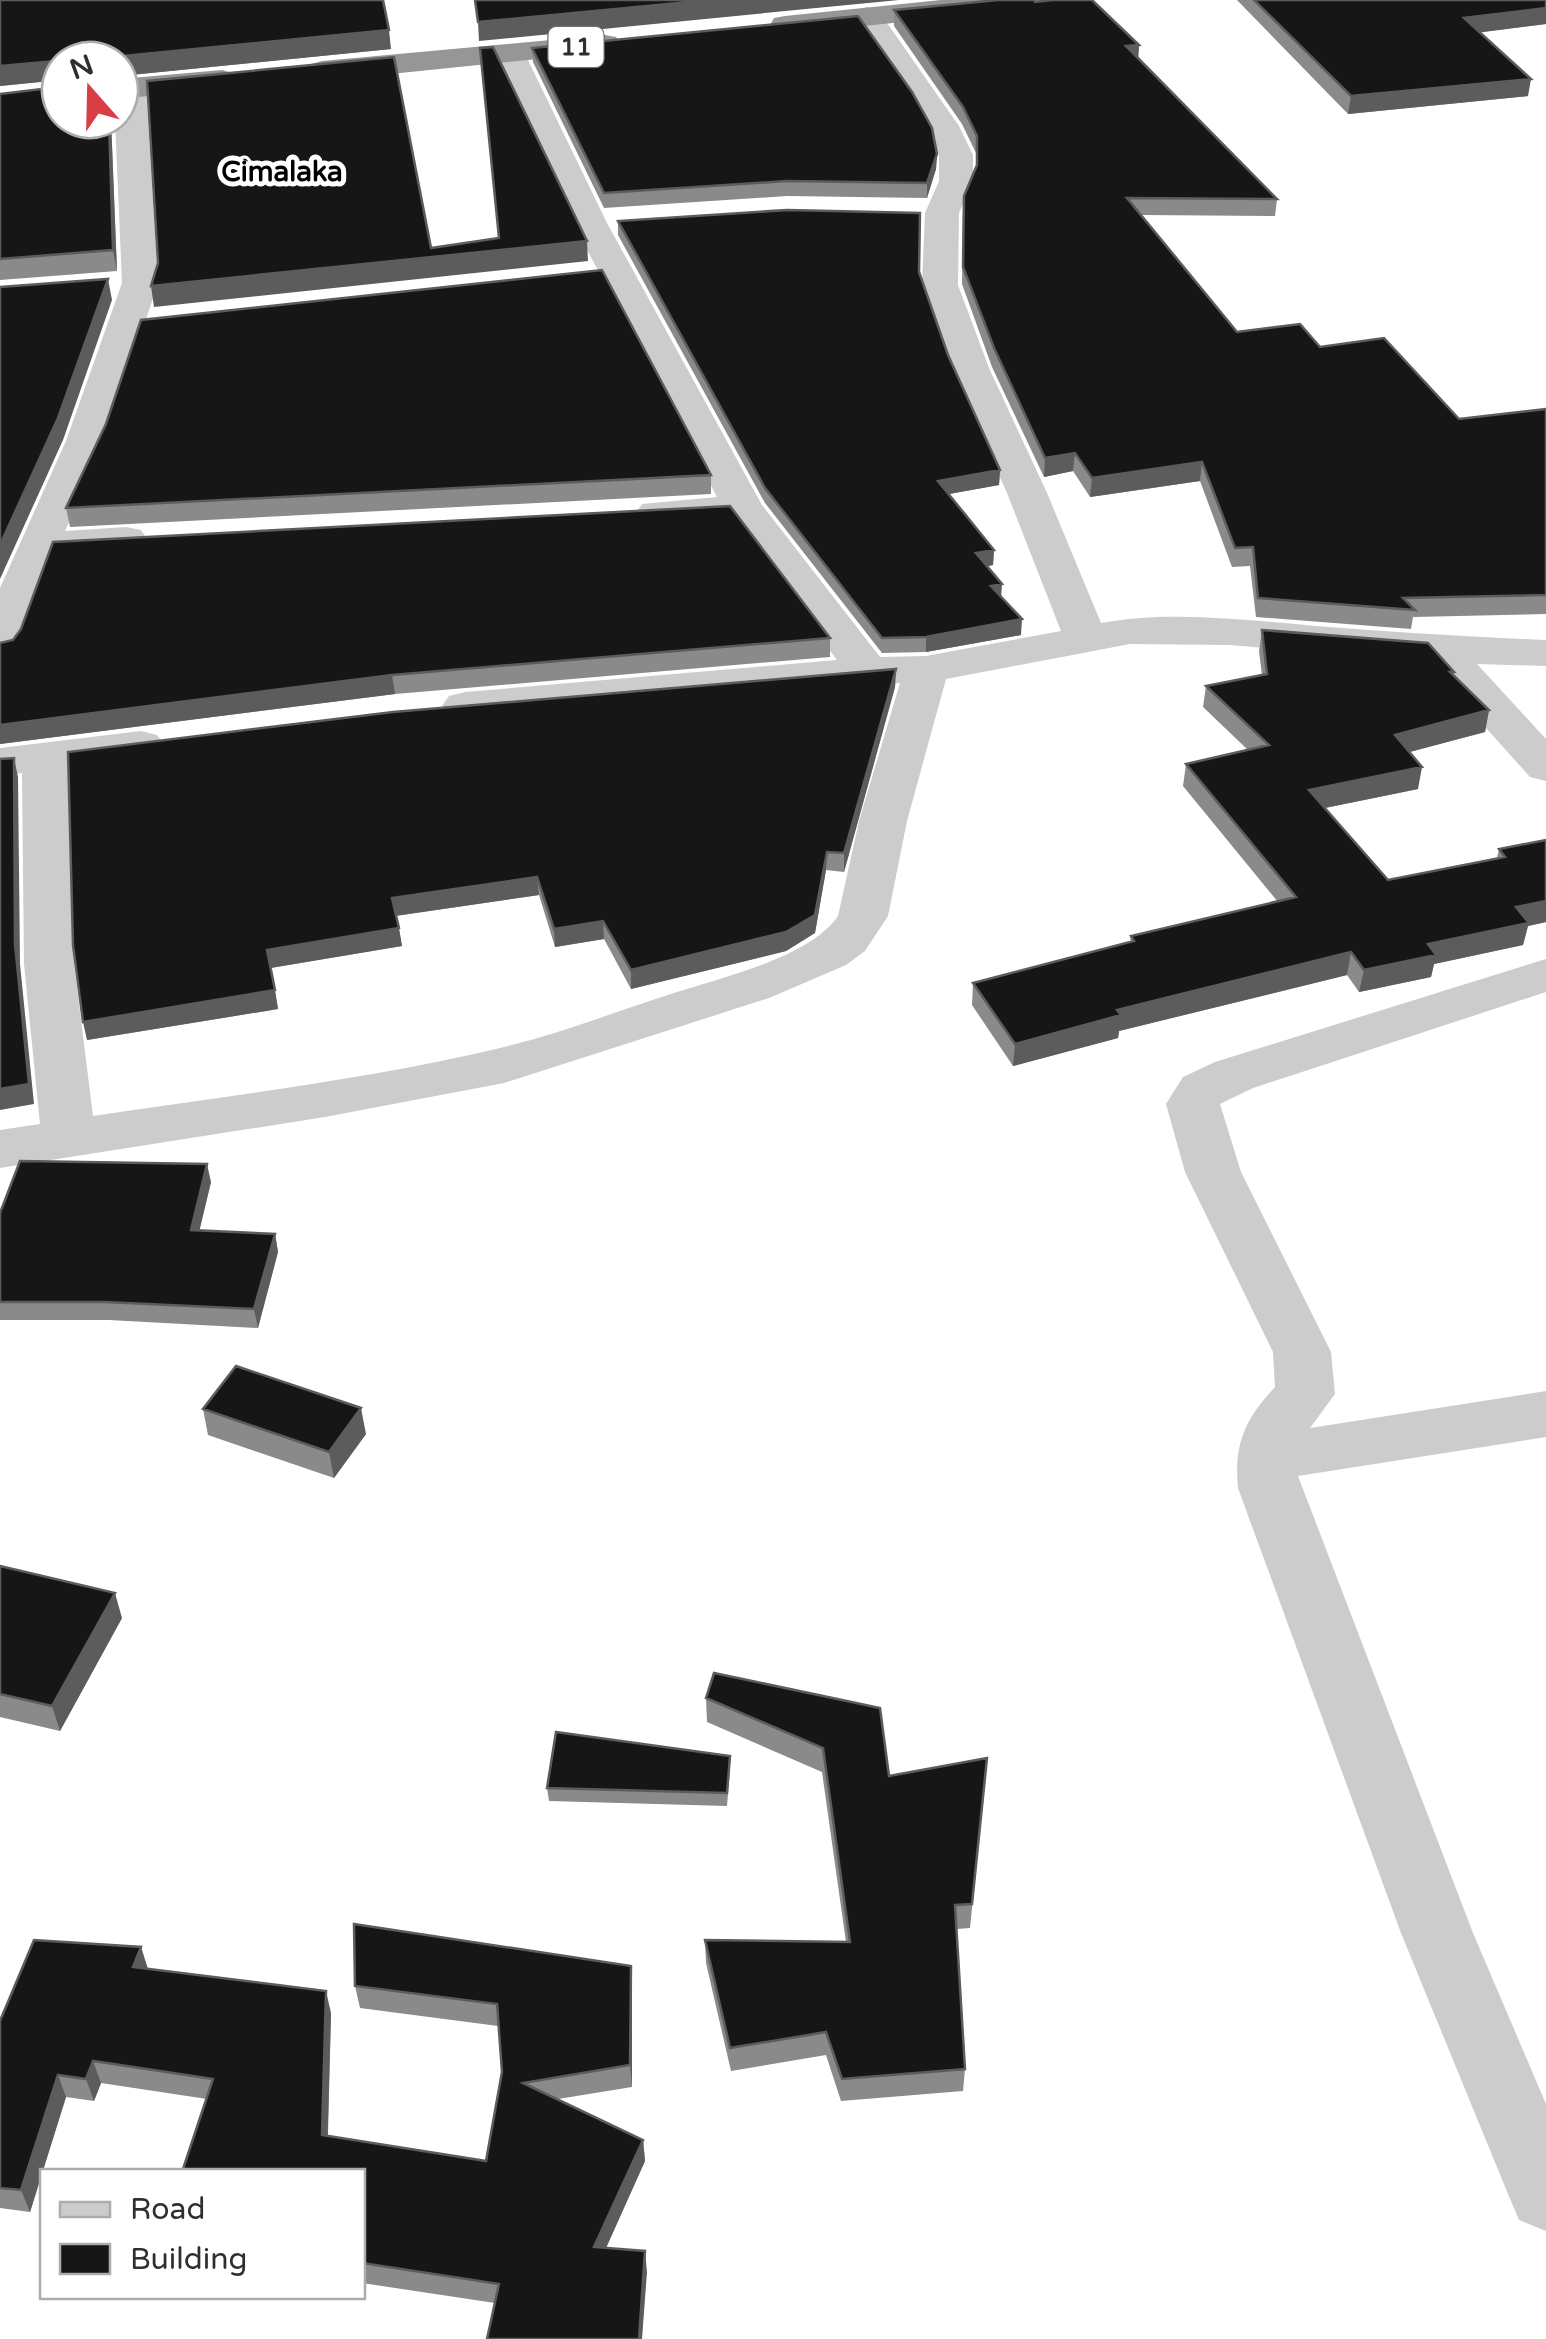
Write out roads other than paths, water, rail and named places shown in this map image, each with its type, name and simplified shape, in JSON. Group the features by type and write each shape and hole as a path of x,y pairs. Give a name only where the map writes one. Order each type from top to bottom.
{"highway":[{"path":"748,29 1030,0"},
{"name":"11","path":"299,74 628,41"},
{"path":"140,87 262,76"}],"street":[{"path":"867,16 944,126 956,155 956,181 924,213 940,285 952,324 1027,493 1084,637"},
{"path":"510,54 609,222 617,272 743,508 868,671"},
{"path":"0,646 37,545 86,442 140,284 129,140"},
{"path":"578,276 617,272"},
{"path":"100,286 140,284"},
{"path":"126,325 165,321"},
{"path":"624,514 743,508"},
{"path":"37,545 171,536"},
{"path":"414,710 926,669 1130,631 1228,632 1439,649 1546,653"},
{"path":"1439,649 1546,767"},
{"path":"0,1149 325,1099 504,1065 751,986 828,954 847,940 863,916 882,821 926,669"},
{"path":"68,1137 22,759 181,740"},
{"path":"1546,974 1234,1075 1209,1085 1194,1097 1194,1113 1212,1172 1302,1352 1305,1394 1271,1430 1265,1458 1269,1488 1437,1933 1546,2194"},
{"path":"1265,1458 1546,1414"}],"district":[{"name":"Cimalaka","path":"282,172"}]}
